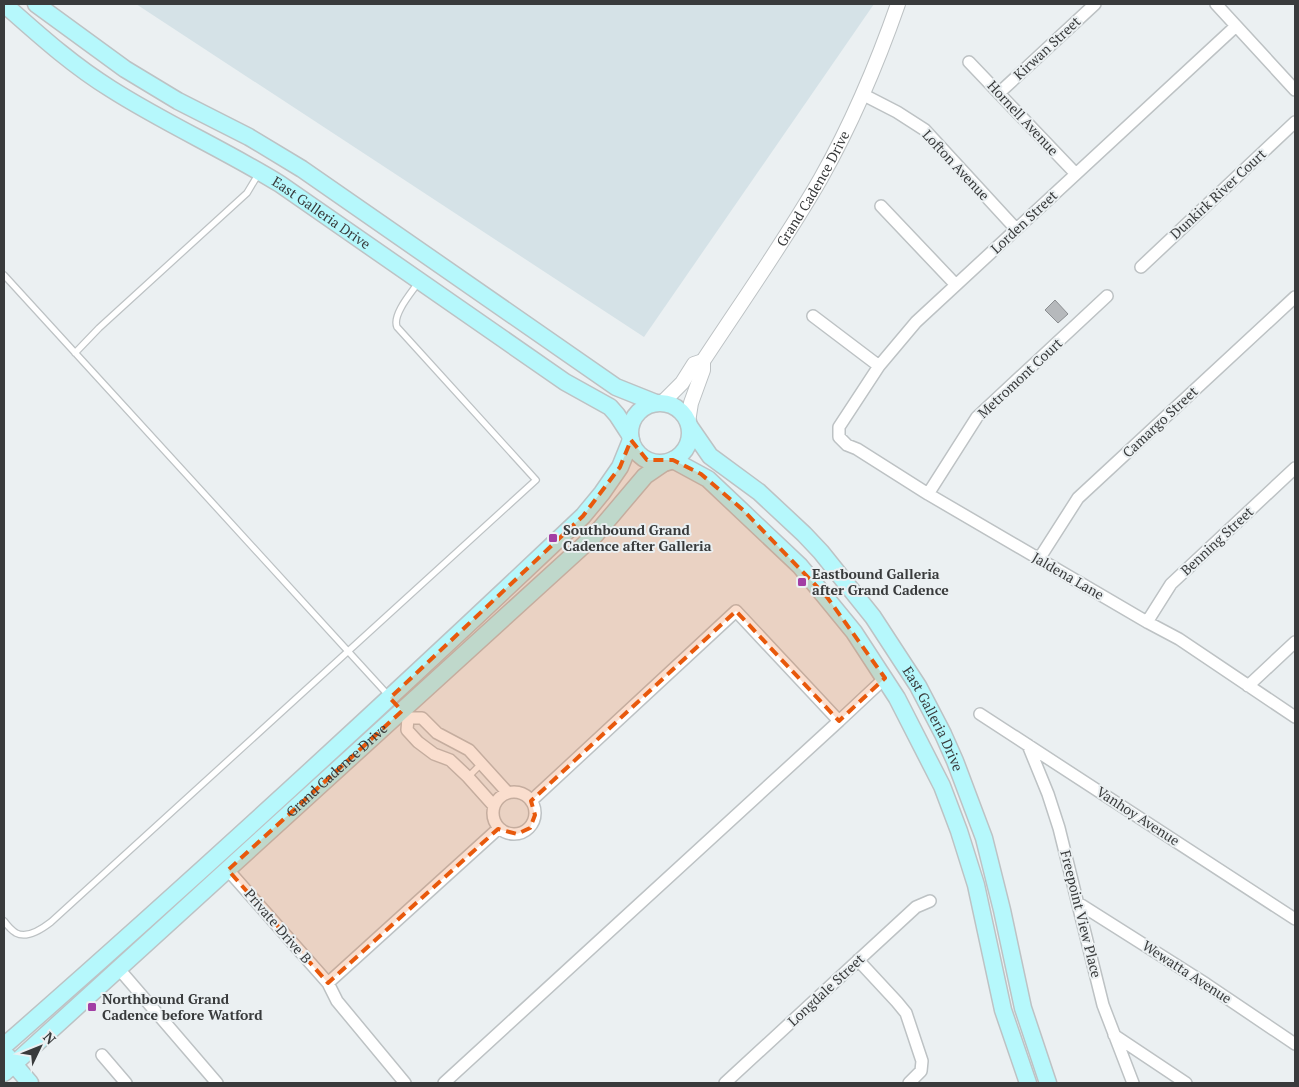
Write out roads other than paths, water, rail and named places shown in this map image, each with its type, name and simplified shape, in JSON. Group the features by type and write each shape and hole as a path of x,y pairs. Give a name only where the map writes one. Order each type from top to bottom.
{"main road":[{"name":"East Galleria Drive","path":"4,4 38,35 111,89 260,172 299,196 565,382 606,404 614,411 630,438"},
{"name":"East Galleria Drive","path":"36,4 125,69 178,101 249,137 302,169 616,387 659,403"},
{"path":"659,403 671,404 684,415 689,425 690,437 687,447 681,455 668,462 646,460 639,455 630,438 630,426 634,417 648,405 659,403"},
{"name":"East Galleria Drive","path":"689,425 710,456 759,492 821,552 878,624 926,700 958,767 984,838 1023,1008 1048,1083"},
{"name":"Grand Cadence Drive","path":"4,1046 390,698 583,516 620,467 630,438"},
{"name":"East Galleria Drive","path":"668,462 708,479 794,560 841,614 885,678 921,742 942,786 959,831 976,885 1003,1010 1028,1083"},
{"name":"Grand Cadence Drive","path":"7,1063 119,969 228,870 405,715 595,536 645,476 668,462"},
{"path":"390,698 405,715"},
{"path":"7,1063 30,1083"}],"street":[{"name":"Grand Cadence Drive","path":"689,425 692,402 703,370 703,361 801,210 836,150 862,94 898,4"},
{"name":"Kirwan Street","path":"999,93 1095,4"},
{"path":"1216,4 1295,90"},
{"name":"Lorden Street","path":"839,437 839,427 879,366 916,322 1236,26"},
{"name":"Hornell Avenue","path":"970,62 1076,174"},
{"name":"Lofton Avenue","path":"862,94 897,112 925,130 1016,229"},
{"name":"Dunkirk River Court","path":"1141,267 1295,122"},
{"path":"881,206 956,285"},
{"name":"Metromont Court","path":"928,494 977,417 1107,296"},
{"name":"Camargo Street","path":"1039,559 1078,498 1295,297"},
{"path":"813,316 879,366"},
{"name":"Grand Cadence Drive","path":"659,403 682,383 694,364 703,361"},
{"name":"Jaldena Lane","path":"839,437 847,445 857,449 928,494 1179,639 1295,717"},
{"name":"Benning Street","path":"1147,622 1171,584 1295,468"},
{"path":"532,801 736,611 839,721"},
{"path":"1248,686 1295,642"},
{"path":"444,1083 885,678"},
{"name":"Vanhoy Avenue","path":"980,714 1295,919"},
{"path":"494,806 450,760 434,754 418,742 407,730 405,715 422,718 437,733 469,750 508,793"},
{"name":"Freepoint View Place","path":"1028,745 1057,820 1103,1005 1133,1083"},
{"path":"508,793 521,793 532,801 536,815 530,828 517,834 509,834 499,828 494,819 494,806 502,796 508,793"},
{"path":"328,983 499,828"},
{"name":"Private Drive B","path":"228,870 328,983 337,1001 405,1083"},
{"name":"Longdale Street","path":"725,1083 916,907 930,901"},
{"name":"Wewatta Avenue","path":"1078,903 1206,984 1295,1044"},
{"path":"858,960 898,1002 906,1014 922,1061 921,1071 909,1083"},
{"path":"119,969 215,1083"},
{"path":"1114,1035 1186,1083"},
{"path":"102,1055 126,1083"}],"lane":[{"path":"75,353 99,328 246,193 260,172"},
{"path":"4,275 390,698"},
{"path":"4,921 15,933 20,934 35,932 51,922 536,480 397,327 395,323 397,314 420,280"},
{"path":"468,777 482,763"}],"place":[{"name":"Southbound Grand Cadence after Galleria","path":"553,538"},
{"name":"Eastbound Galleria after Grand Cadence","path":"802,582"},
{"name":"Northbound Grand Cadence before Watford","path":"92,1007"}]}
